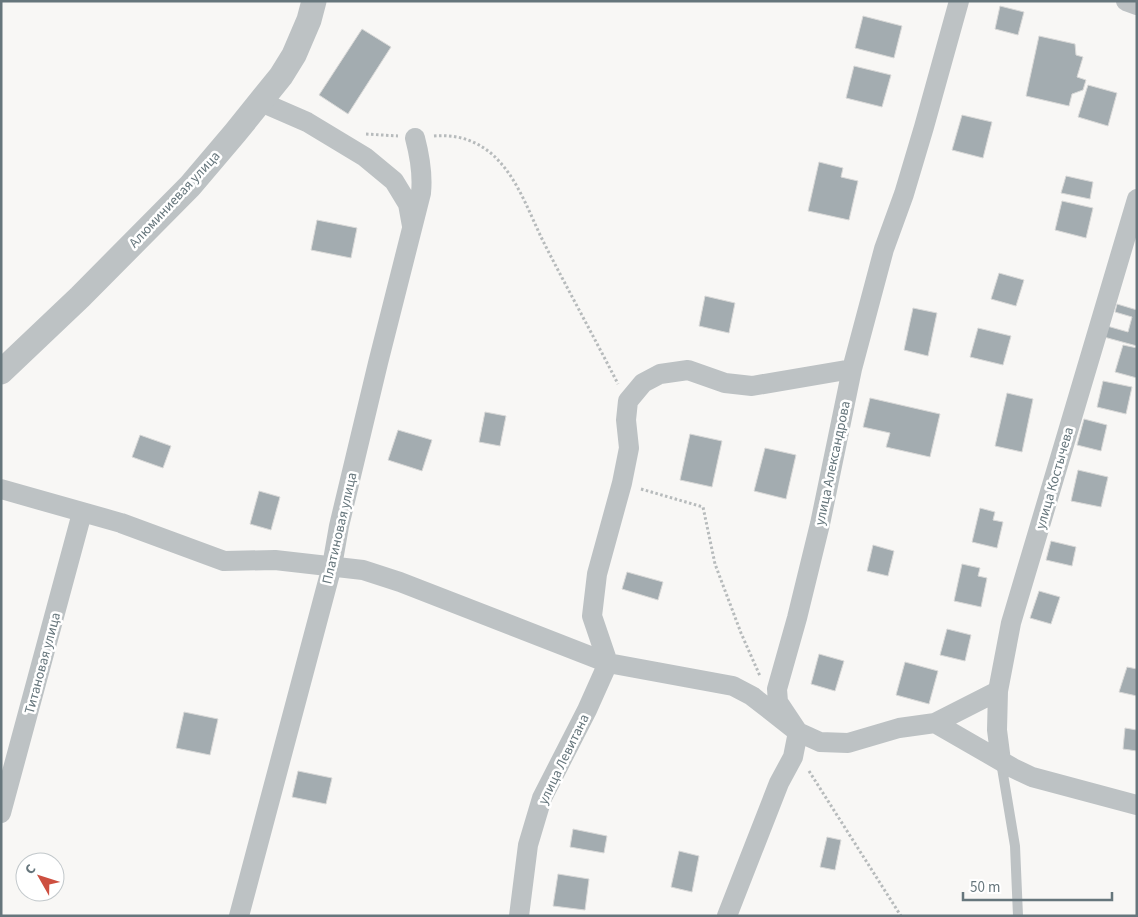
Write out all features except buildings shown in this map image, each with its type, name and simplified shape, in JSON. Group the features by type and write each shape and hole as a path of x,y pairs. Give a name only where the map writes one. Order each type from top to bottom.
{"street":[{"name":"Алюминиевая улица","path":"1,372 80,297 190,186 261,102 294,55 314,1"},
{"name":"улица Александрова","path":"798,732 778,702 777,689 818,534 852,369 884,249 913,165 959,1"},
{"path":"1126,1 1137,4"},
{"path":"261,102 307,122 364,156 394,180 408,204 412,228"},
{"name":"Платиновая улица","path":"239,916 332,566 341,517 421,193 420,156 415,138"},
{"name":"улица Костычева","path":"1001,761 997,730 998,691 1011,624 1136,207"},
{"path":"608,663 592,616 597,574 622,483 629,448 626,420 628,401 642,383 660,374 688,370 725,383 752,386 852,369"},
{"path":"1,489 121,523 224,561 275,560 363,570 400,582 608,663 733,686 752,696 798,732 820,742 848,743 899,728 935,723 998,691"},
{"name":"Титановая улица","path":"1,813 82,513"},
{"name":"улица Левитана","path":"519,916 528,845 542,798 587,710 608,663"},
{"path":"935,723 1032,778 1134,802"},
{"path":"728,916 779,783 793,757 798,732"}],"lane":[{"path":"1001,761 1015,846 1018,916"}],"path":[{"path":"359,133 415,138 444,135 469,139 492,155 511,175 544,243 628,401"},
{"path":"622,483 703,507"}]}
